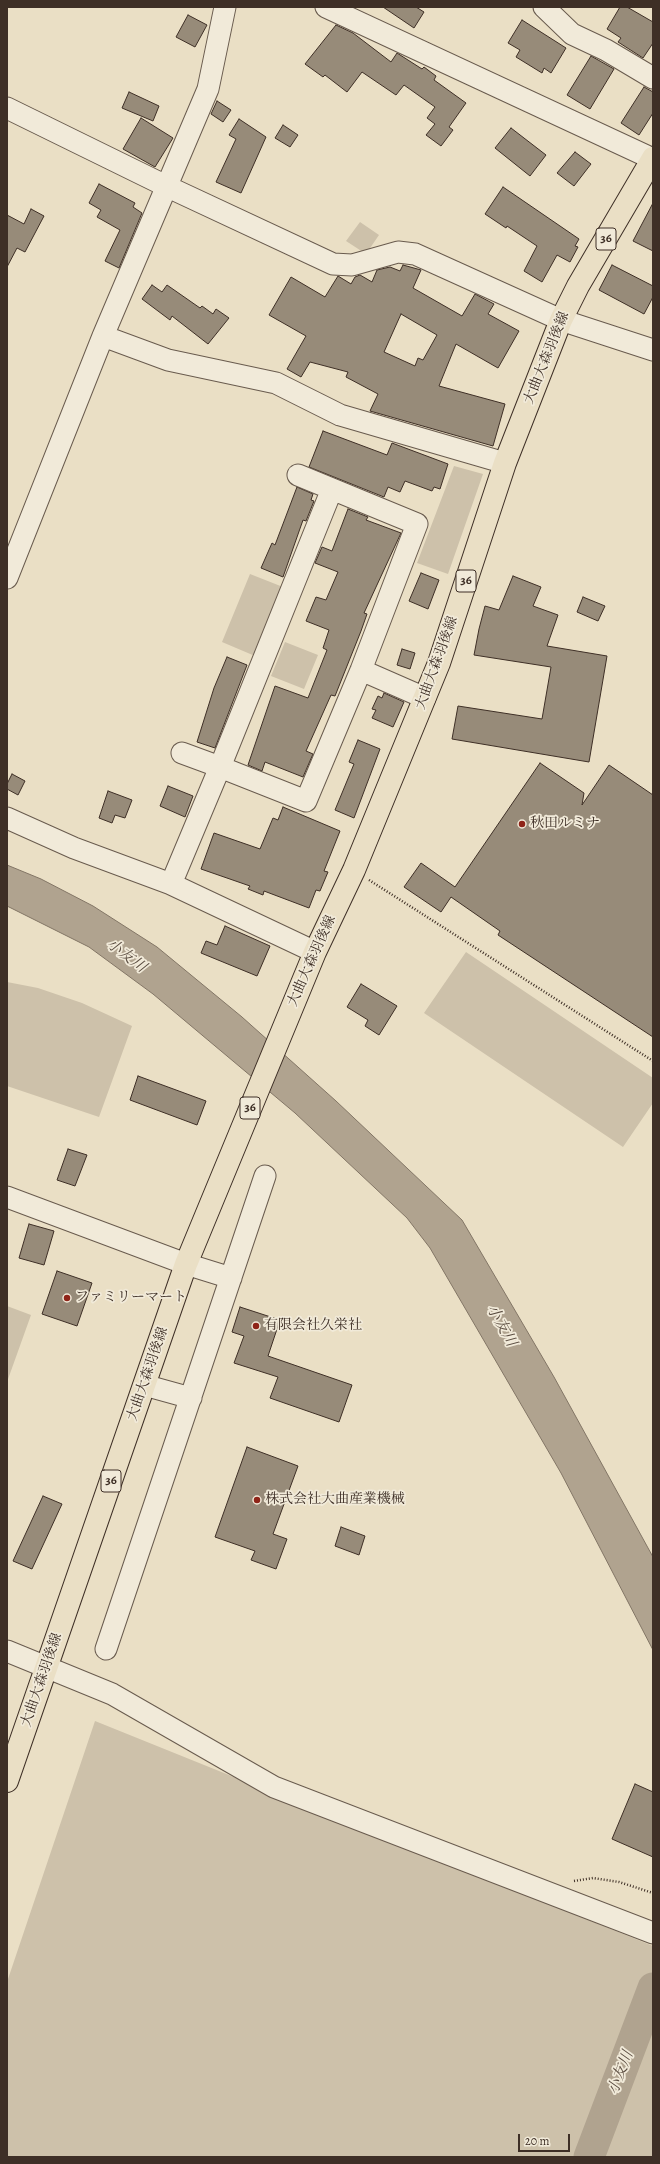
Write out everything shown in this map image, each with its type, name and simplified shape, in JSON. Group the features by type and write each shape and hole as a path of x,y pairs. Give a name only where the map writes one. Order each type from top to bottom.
{"main road":[{"name":"大曲大森羽後線","path":"7,1780 37,1698 186,1264 315,952 354,870 439,664 505,463 561,320 578,286 653,158"}],"street":[{"path":"7,578 103,336 208,89 225,7"},
{"path":"326,7 653,158"},
{"path":"544,7 572,34 606,50 653,78"},
{"path":"7,108 166,186 333,264 352,265 398,252 415,254 561,320 653,350"},
{"path":"103,336 168,360 276,383 340,415 505,463"},
{"path":"182,753 306,801 361,670 417,524 298,475"},
{"path":"171,884 220,767 332,489"},
{"path":"361,670 425,698"},
{"path":"7,818 74,848 171,884 315,952"},
{"path":"106,1650 265,1176"},
{"path":"7,1197 186,1264 231,1278"},
{"path":"144,1385 191,1398"},
{"path":"7,1651 47,1666 112,1694 274,1787 653,1933"}],"path":[{"path":"354,870 653,1062"},
{"path":"571,1882 593,1878 619,1882 653,1893"}],"shaded area":[{"path":"360,222 379,235 366,254 346,241"},
{"path":"454,466 483,474 448,574 417,563"},
{"path":"250,574 283,587 255,656 222,642"},
{"path":"285,642 318,655 304,689 271,676"},
{"path":"466,952 653,1078 653,1103 623,1147 424,1013"},
{"path":"7,982 38,988 82,1003 132,1026 99,1117 7,1086"},
{"path":"7,1306 31,1315 7,1382"},
{"path":"95,1721 653,1946 653,2157 7,2157 7,1982"}],"water":[{"path":"7,865 41,879 93,906 157,947 242,1017 336,1101 462,1220 554,1377 653,1557 653,1650 561,1473 430,1248 407,1218 295,1113 153,994 89,947 7,906"}],"building":[{"path":"383,7 416,7 424,12 414,28"},
{"path":"620,7 627,7 653,22 653,43 643,58 618,42 621,38 607,29"},
{"path":"188,15 207,25 195,47 176,37"},
{"path":"522,20 566,48 551,73 544,68 542,73 516,57 520,50 508,43"},
{"path":"336,25 353,33 391,62 397,53 422,69 424,67 436,76 434,80 466,103 449,127 453,130 441,146 426,135 435,124 427,118 435,107 404,85 396,95 362,72 347,92 325,75 323,77 305,64"},
{"path":"591,56 614,69 590,109 567,95"},
{"path":"644,87 653,92 653,113 639,135 621,123"},
{"path":"129,92 159,106 153,121 122,108"},
{"path":"217,101 231,110 223,122 211,114"},
{"path":"141,118 173,138 155,167 123,149"},
{"path":"239,119 266,137 241,193 216,182 236,139 229,135"},
{"path":"283,125 298,135 290,147 275,138"},
{"path":"511,128 546,155 530,176 495,148"},
{"path":"575,152 591,164 574,186 557,173"},
{"path":"99,184 135,203 133,207 142,213 119,268 105,261 120,230 97,217 101,210 89,203"},
{"path":"503,187 579,239 575,246 578,247 570,262 557,255 542,282 524,271 537,246 507,226 506,228 485,214"},
{"path":"653,203 653,251 633,241"},
{"path":"31,209 44,216 25,252 17,248 7,267 7,215 24,224"},
{"path":"403,265 421,270 413,288 462,316 475,294 494,304 488,314 519,331 498,368 456,344 439,386 505,404 493,446 370,411 378,394 346,377 348,372 310,362 301,377 287,369 306,336 269,315 291,277 325,297 338,276 351,284 355,277 360,275 372,282 377,270 390,267 400,271","holes":["401,314 437,335 423,360 418,358 415,366 384,352"]},
{"path":"612,265 653,286 653,297 644,314 599,290"},
{"path":"152,285 162,292 167,285 200,308 202,306 213,314 216,309 229,318 208,344 172,316 170,320 142,299"},
{"path":"323,431 387,455 392,443 448,464 440,489 434,487 432,491 405,481 400,492 388,487 384,497 309,467"},
{"path":"297,487 313,494 311,500 314,501 306,521 303,520 283,577 261,568 272,543 275,545"},
{"path":"348,509 368,517 366,520 401,533 364,613 367,614 335,696 331,695 306,751 313,754 303,777 265,762 262,771 248,765 275,686 308,698 327,650 323,648 329,630 306,621 316,597 326,600 338,572 315,563 322,547 332,551"},
{"path":"421,573 439,580 428,609 409,601"},
{"path":"513,576 541,587 533,606 558,615 547,646 607,656 589,762 452,739 458,706 542,719 551,667 474,655 485,606 499,610"},
{"path":"583,597 605,606 598,621 577,612"},
{"path":"402,649 415,653 410,669 397,665"},
{"path":"227,657 247,665 215,748 197,742 214,688"},
{"path":"384,693 404,702 393,727 372,718 376,710 372,709 378,696 382,698"},
{"path":"358,740 380,749 354,818 335,810 354,764 349,762"},
{"path":"540,763 584,793 582,805 609,765 653,795 653,1037 498,935 500,931 451,897 441,912 404,887 421,863 455,887"},
{"path":"12,774 25,781 18,795 7,789 7,784"},
{"path":"168,786 193,796 185,817 160,806"},
{"path":"108,791 132,800 125,818 115,815 112,823 99,818"},
{"path":"283,807 340,831 324,871 328,872 320,891 316,890 309,908 264,891 263,895 248,889 250,886 201,869 214,833 260,849 273,818 278,820"},
{"path":"225,926 270,946 257,976 201,953 206,941 217,945"},
{"path":"361,984 397,1006 379,1035 365,1026 368,1020 347,1007"},
{"path":"138,1076 206,1101 197,1125 130,1100"},
{"path":"68,1149 87,1155 75,1186 57,1180"},
{"path":"29,1224 54,1231 44,1265 19,1258"},
{"name":"ファミリーマート","path":"57,1271 92,1283 77,1326 42,1314"},
{"path":"240,1307 280,1320 268,1356 352,1385 339,1422 270,1398 278,1377 234,1363 244,1336 232,1332"},
{"name":"株式会社大曲産業機械","path":"247,1447 298,1466 273,1534 287,1539 276,1569 251,1560 255,1551 215,1537"},
{"path":"43,1496 62,1504 32,1569 13,1561"},
{"path":"341,1527 365,1536 359,1555 335,1546"},
{"path":"635,1784 653,1792 653,1857 612,1839"}],"waterway":[{"name":"小友川","path":"589,2157 653,1988"}],"place":[{"name":"秋田ルミナ","path":"522,824"},
{"name":"ファミリーマート","path":"67,1298"},
{"name":"有限会社久栄社","path":"256,1326"},
{"name":"株式会社大曲産業機械","path":"257,1500"}]}
